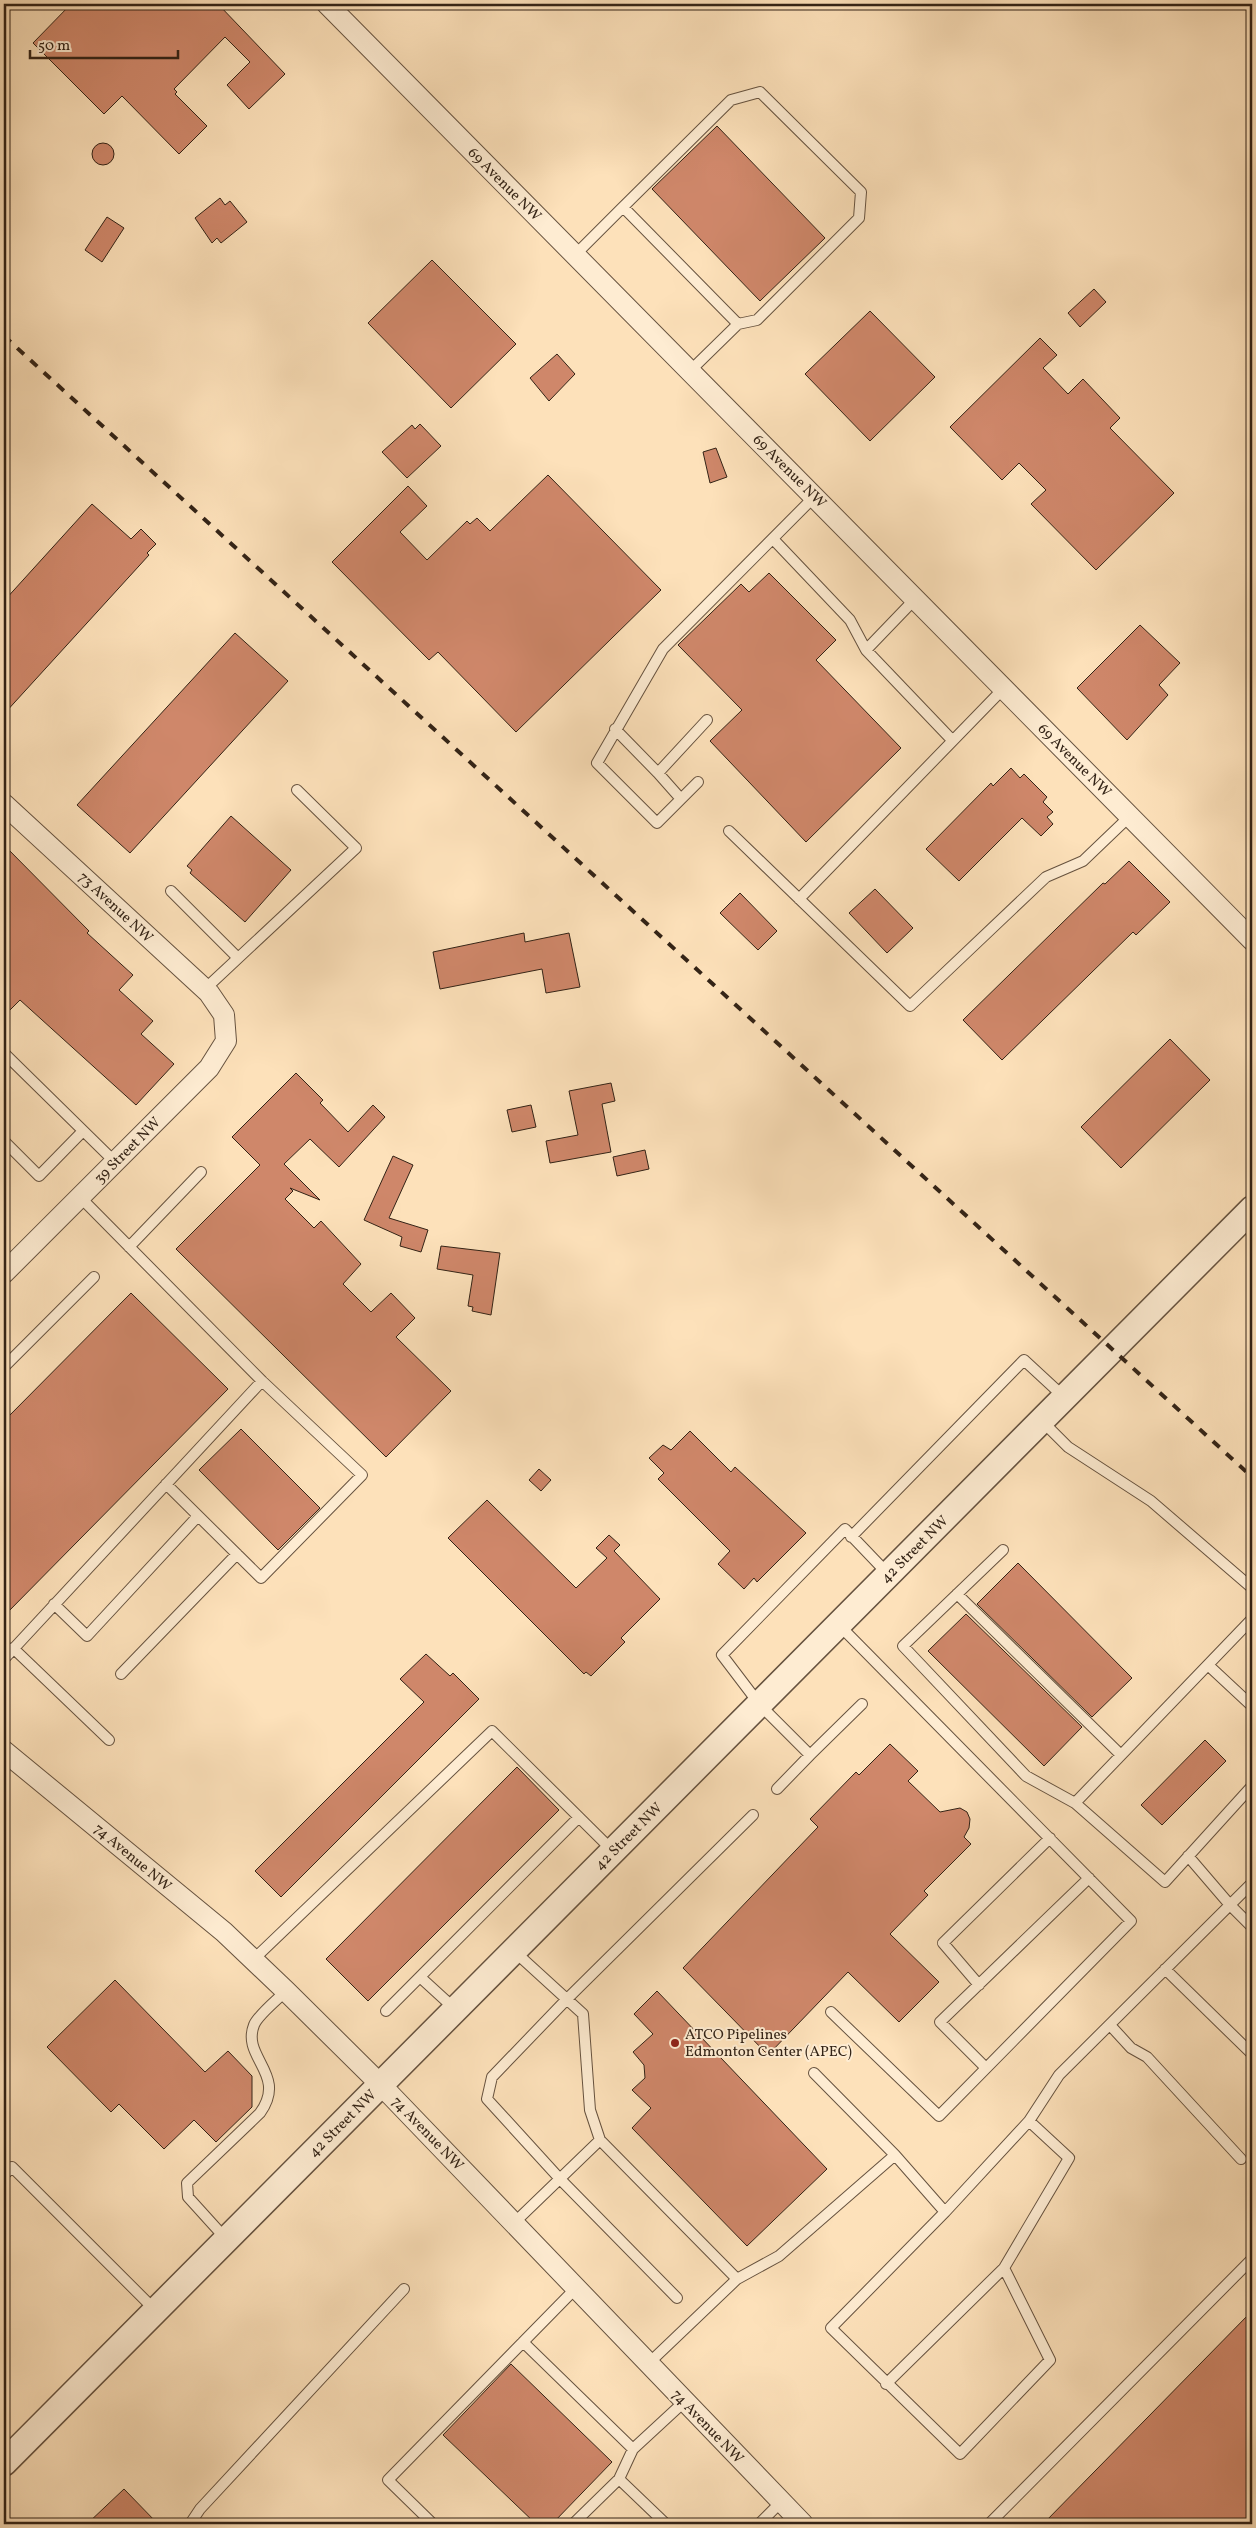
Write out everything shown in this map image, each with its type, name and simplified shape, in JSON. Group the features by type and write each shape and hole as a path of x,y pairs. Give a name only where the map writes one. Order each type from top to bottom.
{"street":[{"name":"69 Avenue NW","path":"327,4 691,370 1252,940"},
{"name":"73 Avenue NW","path":"4,804 205,989 224,1015"},
{"name":"39 Street NW","path":"4,1273 209,1068 226,1041 224,1015"},
{"name":"42 Street NW","path":"4,2464 1252,1209"},
{"name":"74 Avenue NW","path":"4,1751 138,1860 286,1991 381,2084 803,2524"}],"lane":[{"path":"576,255 731,100 760,92 861,192 859,218 757,320 738,324 691,370"},
{"path":"623,207 738,324"},
{"path":"698,782 657,823 597,763 615,729 664,649 815,496"},
{"path":"773,539 850,620 866,650 952,740"},
{"path":"866,650 916,598"},
{"path":"799,899 1004,688"},
{"path":"658,773 706,720"},
{"path":"615,729 681,799"},
{"path":"205,989 356,848 297,790"},
{"path":"729,831 910,1006 1046,876 1083,861 1130,816"},
{"path":"171,891 238,958"},
{"path":"4,1053 115,1162"},
{"path":"4,1141 39,1176 83,1131"},
{"path":"130,1247 201,1172"},
{"path":"80,1197 262,1380 362,1475 261,1578 166,1484"},
{"path":"4,1367 94,1277"},
{"path":"852,1537 1024,1360 1065,1397"},
{"path":"4,1659 262,1380"},
{"path":"1042,1421 1068,1447 1151,1501 1252,1588"},
{"path":"54,1604 87,1636 198,1516"},
{"path":"810,1755 760,1705 722,1655 844,1529 889,1574"},
{"path":"1003,1550 903,1646 1026,1776 1075,1802 1165,1882 1252,1786"},
{"path":"121,1674 236,1554"},
{"path":"957,1594 1121,1755"},
{"path":"1075,1802 1252,1619"},
{"path":"831,2012 939,2116 1131,1921 839,1625"},
{"path":"14,1648 109,1740"},
{"path":"1208,1665 1252,1706"},
{"path":"777,1789 862,1704"},
{"path":"253,1960 492,1731 613,1851"},
{"path":"677,2298 560,2179 487,2098 492,2077 567,1999 753,1816"},
{"path":"386,2011 578,1818"},
{"path":"979,1985 943,1943 1050,1838"},
{"path":"1188,1856 1230,1906 1252,1927"},
{"path":"986,2068 940,2022 1089,1878"},
{"path":"1004,2268 1050,2360 960,2454 886,2384 832,2328 945,2212 1029,2121 1059,2074 1252,1883"},
{"path":"514,1950 583,2014 590,2110 600,2140 737,2279"},
{"path":"1166,1969 1252,2054"},
{"path":"420,1976 455,2010"},
{"path":"227,2239 188,2197 186,2183 260,2113 267,2104 270,2094 268,2081 255,2054 252,2034 254,2024 286,1991"},
{"path":"1110,2025 1132,2048 1147,2057 1241,2159"},
{"path":"814,2073 895,2155 945,2212"},
{"path":"886,2384 1004,2268 1070,2158 1029,2121"},
{"path":"514,2223 600,2140"},
{"path":"649,2364 737,2279 779,2256 895,2155"},
{"path":"4,2175 12,2167 156,2310"},
{"path":"989,2524 1252,2259"},
{"path":"433,2524 388,2480 576,2288"},
{"path":"190,2524 200,2509 404,2290"},
{"path":"523,2342 633,2450"},
{"path":"573,2524 619,2479 633,2450 685,2401"},
{"path":"619,2479 666,2524"},
{"path":"759,2524 782,2502"}],"building":[{"path":"71,4 218,4 285,74 249,109 227,85 250,62 225,37 174,89 177,92 175,94 207,126 179,154 122,96 104,114 33,43"},
{"path":"717,126 825,238 760,301 652,189"},
{"path":"103,143 113,150 114,154 107,164 103,165 93,158 92,154 99,144"},
{"path":"220,198 225,205 230,201 247,222 221,243 217,238 212,243 195,218"},
{"path":"107,217 124,228 102,262 85,250"},
{"path":"432,260 516,344 451,408 368,323"},
{"path":"1094,289 1106,302 1080,327 1068,313"},
{"path":"870,311 935,377 870,441 805,374"},
{"path":"1040,338 1057,355 1043,368 1068,394 1083,379 1120,418 1110,428 1174,493 1096,570 1031,504 1046,490 1019,463 1002,480 950,427"},
{"path":"557,354 575,374 549,401 530,378"},
{"path":"420,424 441,446 407,478 382,452 412,425 415,429"},
{"path":"716,448 727,477 710,483 703,452"},
{"path":"548,475 661,590 516,732 438,652 429,660 332,562 408,486 427,506 400,532 427,560 467,521 470,524 477,518 490,531"},
{"path":"92,504 131,539 141,529 156,544 147,553 149,555 4,714 4,601"},
{"path":"769,573 836,640 816,660 901,748 806,842 710,741 742,710 678,645 741,584 749,592"},
{"path":"1140,625 1180,663 1159,685 1168,695 1127,740 1077,688"},
{"path":"235,633 288,681 130,853 77,805"},
{"path":"1011,768 1020,778 1024,774 1047,797 1043,802 1053,812 1047,817 1053,824 1041,836 1022,818 959,881 926,849 991,783 993,786"},
{"path":"231,816 291,870 245,922 190,873 192,870 187,866"},
{"path":"4,845 89,931 87,933 133,975 119,990 153,1021 141,1034 174,1064 136,1105 20,1000 4,1016"},
{"path":"1129,861 1170,902 1136,935 1133,932 1002,1060 963,1020 1103,883 1105,884"},
{"path":"875,889 913,928 887,953 849,913"},
{"path":"740,893 777,931 758,950 720,913"},
{"path":"524,933 525,942 569,933 580,987 546,993 542,969 440,989 433,952"},
{"path":"1170,1039 1210,1080 1121,1168 1081,1127"},
{"path":"296,1073 323,1100 320,1103 348,1132 373,1105 385,1117 339,1167 310,1139 284,1164 320,1200 290,1188 293,1191 285,1199 314,1228 321,1221 361,1264 343,1284 371,1312 391,1293 415,1318 396,1337 451,1391 386,1457 176,1249 260,1165 232,1137"},
{"path":"611,1083 615,1101 602,1104 611,1152 550,1163 546,1141 578,1135 569,1091"},
{"path":"531,1105 536,1127 512,1132 507,1110"},
{"path":"645,1150 649,1169 617,1176 613,1157"},
{"path":"393,1156 413,1165 389,1218 428,1230 421,1252 400,1246 402,1237 364,1220"},
{"path":"441,1246 500,1253 491,1315 472,1311 473,1307 468,1306 473,1275 437,1269"},
{"path":"131,1293 228,1389 4,1616 4,1421"},
{"path":"241,1429 320,1508 278,1550 199,1470"},
{"path":"690,1431 731,1472 735,1467 806,1533 757,1582 754,1578 744,1589 718,1564 730,1551 658,1479 664,1473 649,1458 663,1445 671,1450"},
{"path":"539,1469 551,1480 541,1491 529,1480"},
{"path":"487,1500 576,1588 607,1558 596,1548 609,1535 620,1545 614,1551 660,1599 621,1638 625,1642 591,1676 586,1672 584,1674 448,1538"},
{"path":"1018,1563 1132,1678 1092,1717 977,1604"},
{"path":"966,1614 1082,1727 1044,1766 928,1651"},
{"path":"426,1654 450,1676 453,1673 479,1699 281,1897 255,1871 424,1702 400,1679"},
{"path":"1205,1740 1226,1761 1162,1825 1141,1805"},
{"path":"890,1744 918,1771 908,1781 940,1812 960,1808 967,1812 970,1819 969,1828 964,1837 971,1844 924,1891 928,1895 890,1934 939,1982 899,2022 848,1972 768,2055 683,1968 818,1827 810,1819 856,1772 859,1775"},
{"path":"517,1767 559,1810 368,2001 326,1959"},
{"path":"115,1980 205,2072 228,2051 252,2076 252,2107 216,2142 194,2120 164,2149 119,2104 111,2112 47,2047"},
{"path":"657,1991 827,2169 747,2246 632,2128 651,2108 632,2090 645,2078 644,2065 633,2052 653,2034 634,2014"},
{"path":"1252,2311 1252,2524 1043,2524"},
{"path":"511,2364 612,2462 552,2524 536,2524 443,2435"},
{"path":"124,2489 158,2524 87,2524"}],"railway":[{"path":"4,336 1252,1477"}],"place":[{"name":"ATCO Pipelines Edmonton Center (APEC)","path":"675,2043"}]}
